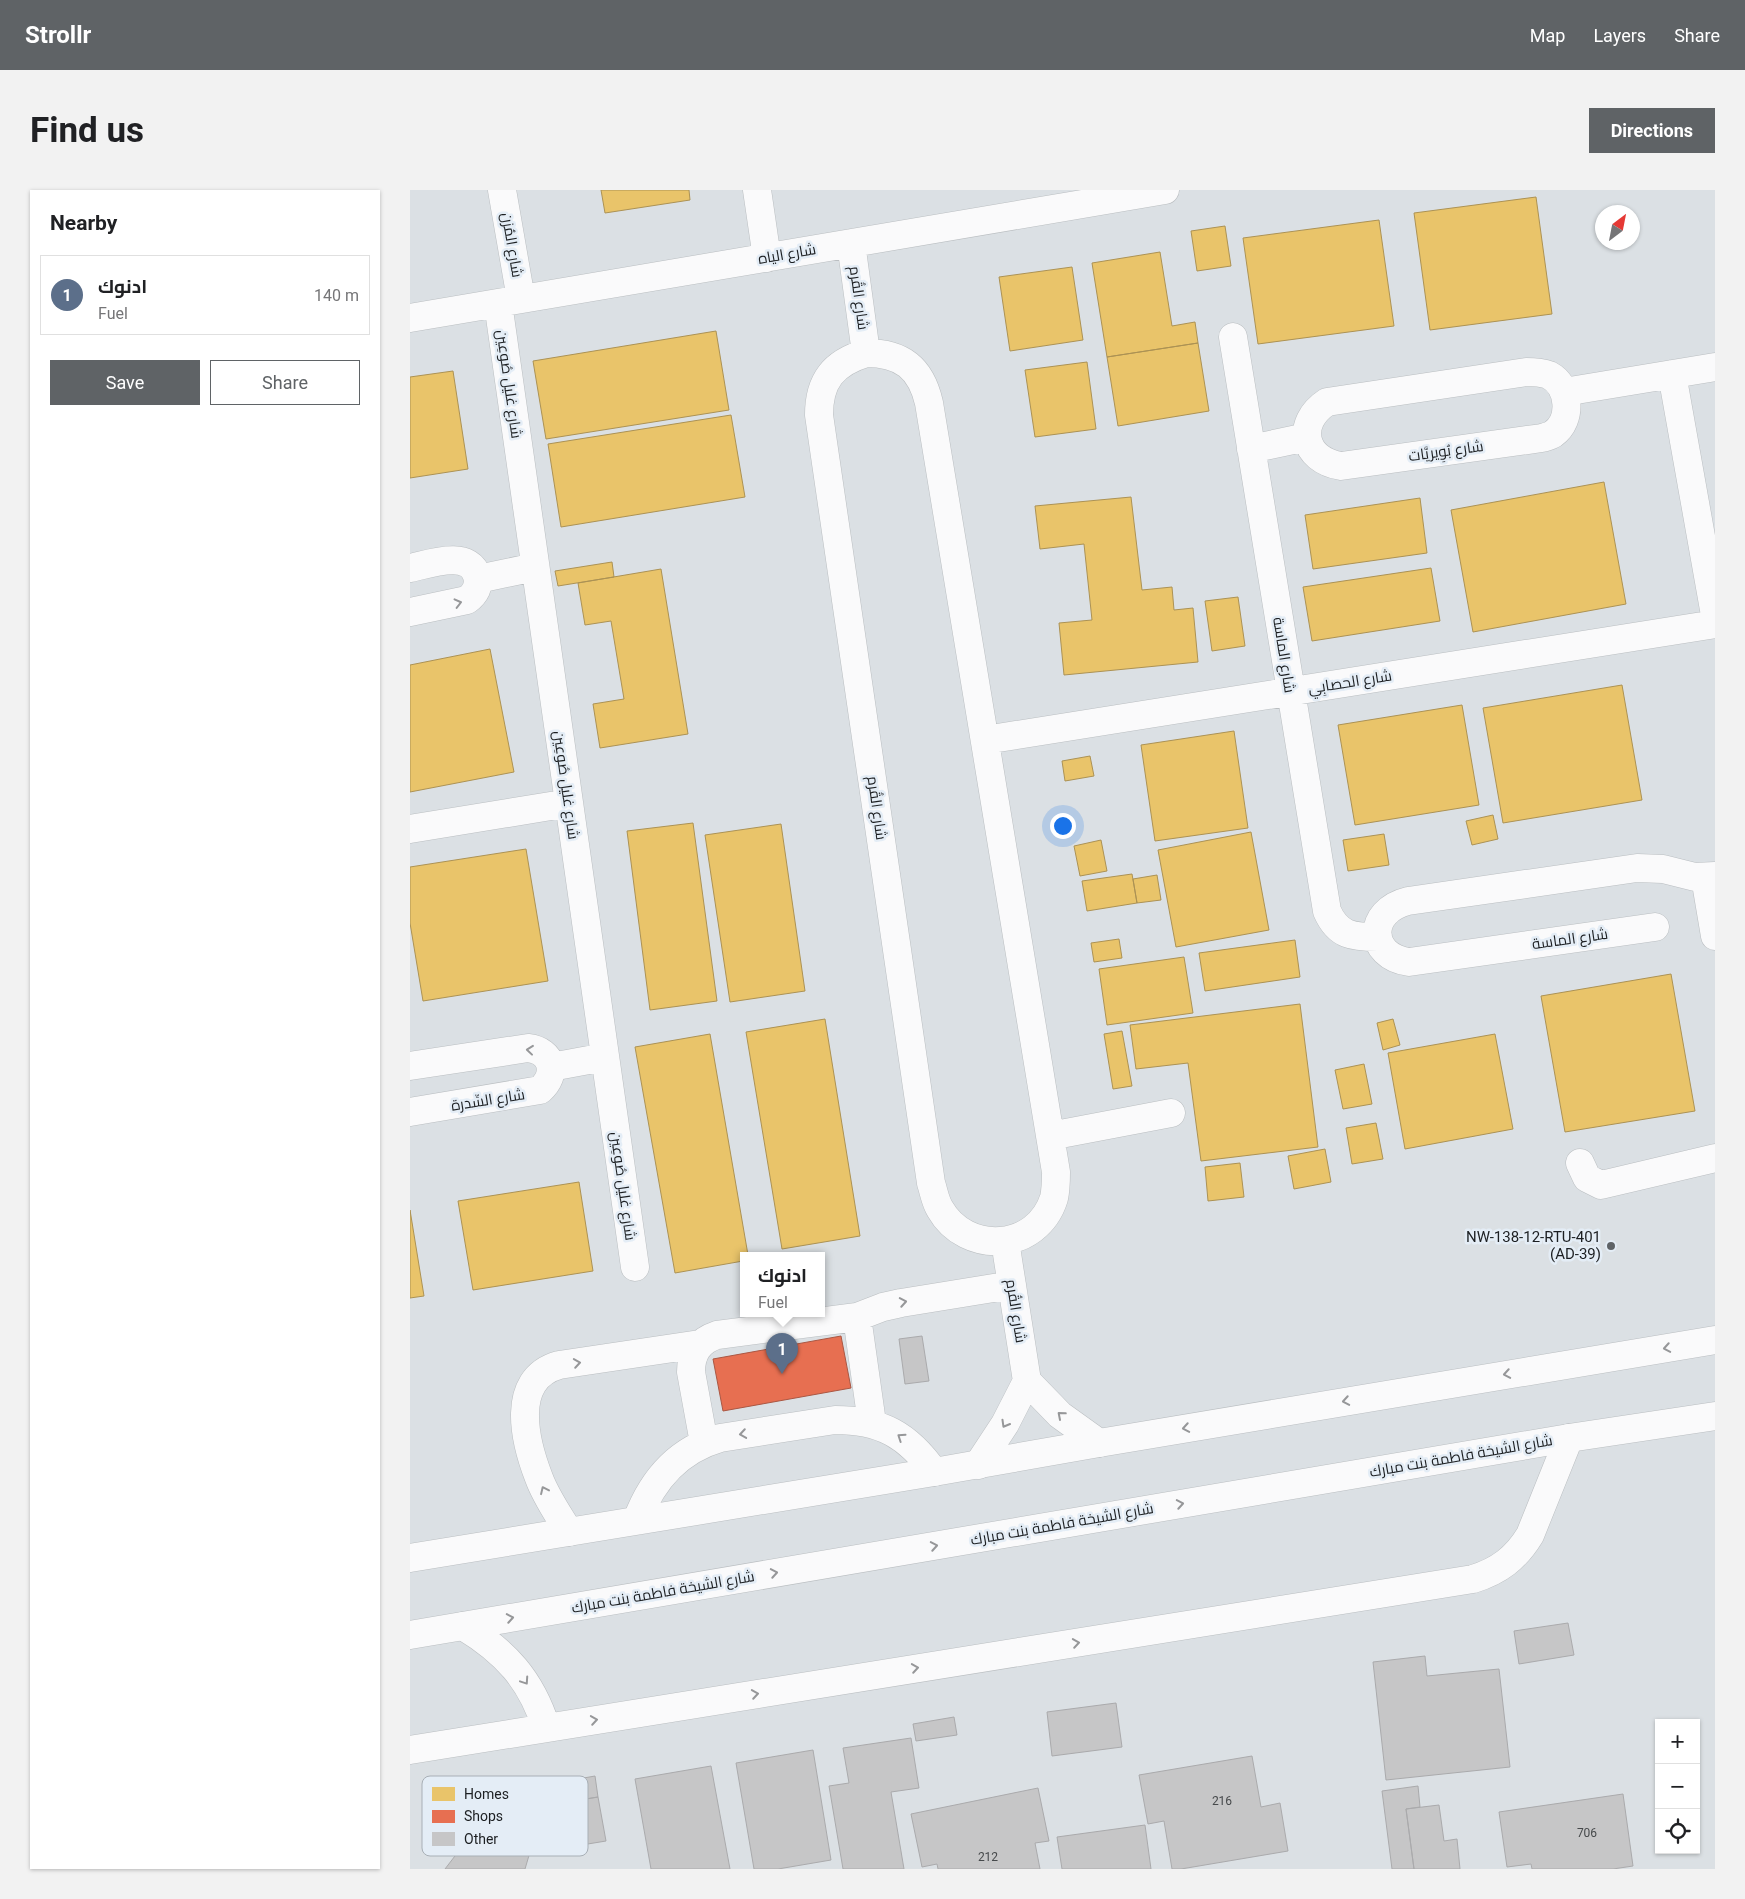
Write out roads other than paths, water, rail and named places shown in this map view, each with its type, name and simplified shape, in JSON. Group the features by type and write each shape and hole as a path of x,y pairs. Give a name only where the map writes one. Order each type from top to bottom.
{"street":[{"name":"شارع المُزن","path":"502,190 509,301"},
{"path":"756,190 768,258"},
{"name":"شارع الياه","path":"410,318 1165,190"},
{"name":"شارع القُرم","path":"851,243 866,353"},
{"name":"شارع غليل صُوعِين","path":"509,301 536,567 635,1267"},
{"name":"شارع الماسة","path":"1232,337 1326,911 1336,927 1347,934 1359,937 1378,937 1382,947 1389,955 1398,960 1409,962 1655,927"},
{"name":"شارع القُرم","path":"866,353 881,353 896,357 919,376 926,389 985,740 1056,1172 1054,1198 1048,1211 1035,1226 1018,1237 1005,1241 979,1240 955,1228 939,1207 932,1183 819,415 819,401 823,387 830,375 840,364 852,357 866,353"},
{"path":"1251,449 1307,437 1307,426 1318,408 1327,402 1337,400 1526,372 1538,372 1549,375 1558,382 1564,392 1715,367"},
{"path":"1672,374 1715,615"},
{"name":"شارع بُوِيريَّات","path":"1307,437 1315,455 1331,464 1341,466 1542,438 1552,434 1561,426 1566,415 1567,404 1564,392"},
{"path":"410,568 462,560 470,564 478,579 474,594 468,600 410,612"},
{"path":"478,579 536,567"},
{"name":"شارع الحصابِي","path":"985,740 1715,624"},
{"path":"410,829 569,803"},
{"path":"1378,937 1378,926 1382,916 1389,908 1408,900 1637,868 1663,869 1690,876 1710,877 1715,936"},
{"path":"410,1066 528,1048 536,1049 543,1053 551,1067 605,1057"},
{"name":"شارع السِّدرة","path":"410,1112 540,1090 551,1076 551,1067"},
{"path":"1050,1136 1172,1113"},
{"path":"1580,1163 1582,1171 1587,1178 1601,1185 1715,1158"},
{"name":"شارع القُرم","path":"1005,1241 1027,1381"},
{"path":"704,1442 691,1363 694,1352 708,1338 717,1335 857,1317 883,1307 901,1303 1012,1285"},
{"path":"857,1317 872,1423"},
{"path":"410,1558 978,1465 1715,1340"},
{"path":"569,1532 552,1506 539,1478 530,1448 526,1426 525,1403 528,1390 534,1380 549,1368 559,1365 700,1344"},
{"path":"978,1465 1005,1424 1027,1381 1060,1415 1099,1443"},
{"name":"شارع الشيخة فاطمة بنت مبارك","path":"410,1635 1569,1438 1715,1416"},
{"path":"637,1520 649,1492 667,1469 690,1450 704,1442 720,1438 835,1420 854,1420 872,1423 891,1430 908,1442 934,1472"},
{"path":"410,1750 1474,1579 1501,1567 1523,1547 1530,1535 1569,1438"},
{"path":"463,1626 483,1638 516,1668 539,1705 546,1727"}],"place":[{"name":"NW-138-12-RTU-401 (AD-39)","path":"1611,1246"},
{"name":"ادنوك","path":"782,1374"}]}
